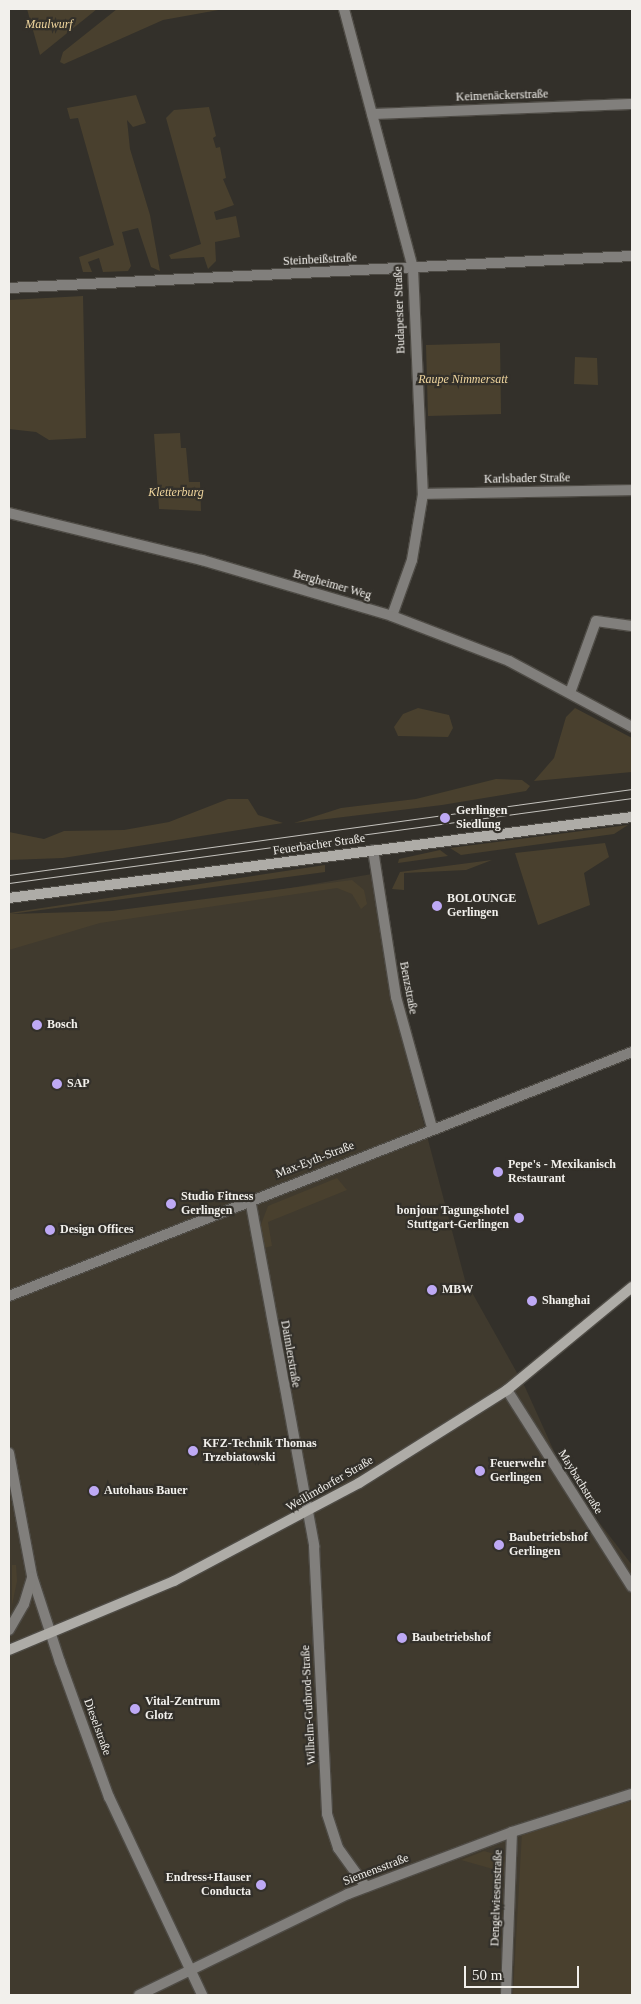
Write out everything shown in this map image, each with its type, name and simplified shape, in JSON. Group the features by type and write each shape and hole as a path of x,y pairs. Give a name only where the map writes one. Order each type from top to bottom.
{"main road":[{"name":"Feuerbacher Straße","path":"9,898 632,817"},
{"name":"Weilimdorfer Straße","path":"9,1650 50,1635 181,1577 306,1512 507,1390 632,1287"}],"street":[{"name":"Budapester Straße","path":"344,9 413,268 423,494 412,560 392,616"},
{"name":"Keimenäckerstraße","path":"372,114 632,104"},
{"name":"Steinbeißstraße","path":"9,288 632,256"},
{"name":"Karlsbader Straße","path":"423,494 632,490"},
{"name":"Bergheimer Weg","path":"9,513 202,560 392,616 510,660 571,690 632,727"},
{"path":"571,690 596,621 632,626"},
{"name":"Benzstraße","path":"373,850 396,997 432,1128"},
{"name":"Max-Eyth-Straße","path":"9,1296 250,1199 632,1052"},
{"name":"Daimlerstraße","path":"250,1199 306,1512"},
{"name":"Maybachstraße","path":"507,1390 630,1581"},
{"name":"Dieselstraße","path":"9,1453 32,1576 50,1635 109,1797 202,1995"},
{"name":"Wilhelm-Gutbrod-Straße","path":"306,1512 314,1546 327,1814 338,1848 366,1887"},
{"path":"9,1630 24,1604 32,1576"},
{"name":"Siemensstraße","path":"139,1995 366,1887 512,1832 632,1794"},
{"name":"Dengelwiesenstraße","path":"506,1995 512,1832"}],"shaded area":[{"path":"372,874 392,1003 465,1280 525,1387 568,1482 632,1565 632,1801 513,1995 9,1995 9,936"}],"green space":[{"name":"Maulwurf","path":"27,9 97,9 40,55"},
{"path":"117,9 224,9 163,20 64,64 60,62 63,52"},
{"path":"136,95 146,123 133,127 127,120 130,149 150,215 160,271 151,267 138,228 122,232 131,266 128,271 103,272 99,258 88,262 92,272 83,272 79,257 114,245 78,118 70,119 67,108"},
{"path":"209,107 216,136 213,138 216,148 220,147 226,178 223,179 234,205 214,212 216,220 236,216 240,237 215,242 216,261 208,269 204,257 171,259 169,255 201,244 166,118 174,110"},
{"path":"83,296 86,438 49,440 36,432 9,429 9,300"},
{"name":"Raupe Nimmersatt","path":"500,343 501,414 428,416 426,345"},
{"path":"575,357 597,358 598,385 574,384"},
{"name":"Kletterburg","path":"180,433 181,448 186,448 189,482 200,482 201,511 159,509 154,434"},
{"path":"418,708 449,715 453,728 448,737 398,736 394,727 403,714"},
{"path":"575,708 632,738 632,772 534,781 554,758 566,717"},
{"path":"496,779 522,780 530,786 526,791 442,805 294,823 341,808 416,799"},
{"path":"228,799 248,799 258,815 283,823 63,858 9,860 9,832 44,839 64,831 124,830 169,822"},
{"path":"628,825 614,834 461,855 450,848"},
{"path":"605,843 609,857 584,873 590,905 538,925 515,853"},
{"path":"440,850 448,856 398,863 399,859"},
{"path":"492,860 466,870 404,873 404,890 392,889 400,872"},
{"path":"325,865 325,872 11,914 112,911 352,880 364,890 367,904 361,909 352,894 337,888 100,923 9,950 9,913"},
{"path":"337,1178 347,1190 268,1222 272,1246 264,1248 260,1227 268,1206"},
{"path":"12,1565 16,1565 17,1581 12,1605"},
{"path":"632,1801 632,1995 513,1995 522,1833"},
{"path":"484,1851 508,1858 507,1873 461,1860"}],"tram line":[{"path":"9,875 632,789"},
{"path":"9,883 632,798"}],"place":[{"name":"Gerlingen Siedlung","path":"445,818"},
{"name":"BOLOUNGE Gerlingen","path":"437,906"},
{"name":"Bosch","path":"37,1025"},
{"name":"SAP","path":"57,1084"},
{"name":"Pepe's - Mexikanisch Restaurant","path":"498,1172"},
{"name":"Studio Fitness Gerlingen","path":"171,1204"},
{"name":"bonjour Tagungshotel Stuttgart-Gerlingen","path":"519,1218"},
{"name":"Design Offices","path":"50,1230"},
{"name":"MBW","path":"432,1290"},
{"name":"Shanghai","path":"532,1301"},
{"name":"KFZ-Technik Thomas Trzebiatowski","path":"193,1451"},
{"name":"Feuerwehr Gerlingen","path":"480,1471"},
{"name":"Autohaus Bauer","path":"94,1491"},
{"name":"Baubetriebshof Gerlingen","path":"499,1545"},
{"name":"Baubetriebshof","path":"402,1638"},
{"name":"Vital-Zentrum Glotz","path":"135,1709"},
{"name":"Endress+Hauser Conducta","path":"261,1885"}]}
